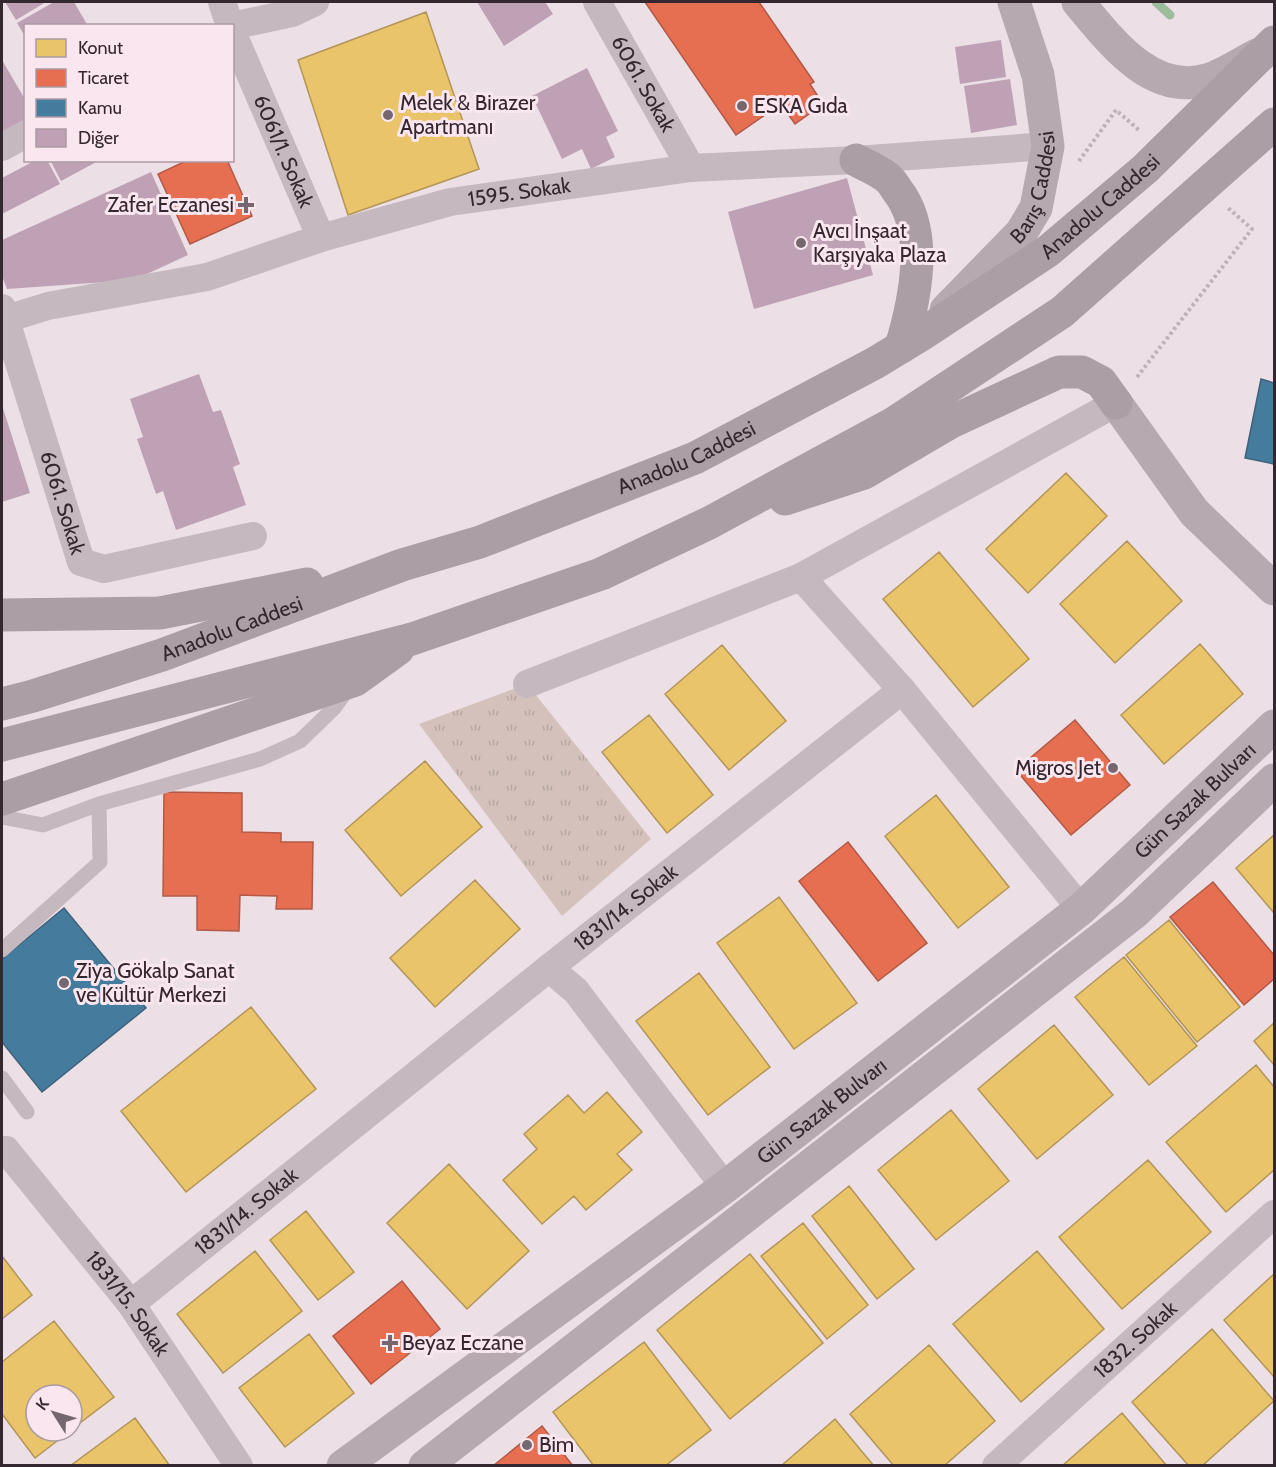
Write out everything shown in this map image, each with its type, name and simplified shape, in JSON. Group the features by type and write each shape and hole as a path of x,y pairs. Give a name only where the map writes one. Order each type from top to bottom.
{"highway":[{"name":"Anadolu Caddesi","path":"2,704 162,655 402,565 480,542 694,458 911,341 1048,251 1145,169 1269,47"},
{"path":"2,745 412,639 601,574 709,524 894,423 1062,312 1275,124"},
{"path":"856,160 886,176 911,211 915,233 916,267 911,341"},
{"path":"709,524 864,473 951,422 1059,372 1082,372 1101,382 1116,403"},
{"path":"2,615 160,613 402,565"},
{"path":"2,799 355,680 412,639"}],"main road":[{"name":"Barış Caddesi","path":"911,341 1021,233 1036,208 1047,147 1038,75 1014,2"},
{"path":"1078,2 1124,55 1158,78 1186,82 1208,80 1269,47"},
{"path":"1116,403 1194,512 1275,589"},
{"name":"Gün Sazak Bulvarı","path":"343,1466 725,1187 1081,909 1275,726"},
{"name":"Gün Sazak Bulvarı","path":"424,1466 1134,912 1275,780"}],"street":[{"path":"222,2 230,24"},
{"path":"234,25 292,13 315,2"},
{"name":"6061. Sokak","path":"597,2 691,168"},
{"name":"6061/1. Sokak","path":"234,37 321,238"},
{"path":"2,147 24,135"},
{"name":"1595. Sokak","path":"3,315 207,277 321,238 450,202 691,168 1047,147"},
{"name":"6061. Sokak","path":"3,315 81,562 104,569 254,536"},
{"path":"526,684 801,577 1116,403"},
{"path":"801,577 902,690 1081,909"},
{"name":"1831/14. Sokak","path":"131,1304 549,968 902,690"},
{"path":"549,968 576,991 725,1187"},
{"name":"1831/15. Sokak","path":"6,1150 131,1304 238,1466"},
{"name":"1832. Sokak","path":"996,1466 1275,1214"}],"lane":[{"path":"2,817 43,825 99,804 260,759 300,741 334,708 355,680"},
{"path":"2,950 100,862 99,804"},
{"path":"2,1077 27,1112"}],"path":[{"path":"1076,165 1116,110"},
{"path":"1116,403 1252,229"}],"green space":[{"path":"527,684 651,839 562,916 419,724"}],"building: Konut":[{"name":"Melek & Birazer Apartmanı","path":"426,12 479,169 348,215 298,60"},
{"path":"1066,473 1107,516 1028,593 986,549"},
{"path":"1127,541 1182,601 1115,663 1060,604"},
{"path":"939,552 1029,659 973,707 883,599"},
{"path":"1200,644 1243,694 1164,764 1121,715"},
{"path":"722,645 786,721 729,770 665,694"},
{"path":"649,715 713,795 667,833 602,752"},
{"path":"425,761 482,827 401,896 345,830"},
{"path":"936,795 1009,887 958,928 885,836"},
{"path":"1274,835 1274,913 1236,868"},
{"path":"475,880 520,929 435,1007 390,958"},
{"path":"779,897 857,1003 794,1049 717,943"},
{"path":"1169,920 1240,1007 1197,1042 1126,955"},
{"path":"1124,957 1197,1046 1149,1085 1075,997"},
{"path":"699,973 770,1067 708,1115 636,1021"},
{"path":"251,1007 316,1089 186,1192 121,1111"},
{"path":"1274,1023 1274,1065 1254,1041"},
{"path":"1054,1025 1113,1095 1037,1159 978,1089"},
{"path":"1256,1065 1274,1087 1274,1170 1226,1212 1166,1142"},
{"path":"607,1092 642,1132 617,1154 632,1170 586,1210 574,1196 542,1224 503,1180 537,1149 524,1134 568,1095 584,1113"},
{"path":"951,1110 1009,1181 936,1240 878,1170"},
{"path":"1148,1160 1211,1232 1122,1309 1059,1237"},
{"path":"449,1164 529,1251 467,1309 387,1223"},
{"path":"849,1186 914,1269 877,1299 812,1216"},
{"path":"306,1211 354,1272 318,1300 270,1240"},
{"path":"803,1223 868,1305 827,1339 761,1256"},
{"path":"255,1251 302,1311 223,1373 177,1314"},
{"path":"1037,1251 1104,1329 1021,1402 953,1324"},
{"path":"750,1254 823,1343 730,1419 657,1330"},
{"path":"2,1256 32,1295 2,1319"},
{"path":"1274,1274 1274,1377 1224,1320"},
{"path":"54,1321 114,1397 84,1420 84,1383 24,1383 24,1443 54,1443 35,1458 2,1414 2,1362"},
{"path":"1212,1329 1274,1401 1202,1466 1189,1466 1132,1402"},
{"path":"309,1334 354,1393 285,1447 239,1388"},
{"path":"644,1342 711,1430 665,1466 594,1466 553,1412"},
{"path":"929,1345 995,1421 944,1466 894,1466 850,1414"},
{"path":"1122,1413 1167,1466 1062,1466"},
{"path":"135,1418 170,1466 70,1466"},
{"path":"835,1419 874,1466 781,1466"}],"building: Ticaret":[{"path":"645,2 759,2 814,82 810,84 823,104 795,124 781,104 736,135"},
{"path":"184,162 228,162 252,216 190,244 158,174"},
{"path":"1075,720 1130,785 1071,835 1016,770"},
{"path":"164,792 242,793 242,832 281,833 281,842 313,842 312,909 276,909 277,896 240,895 239,931 197,930 197,896 163,896"},
{"path":"848,842 927,943 878,981 799,881"},
{"path":"1213,882 1274,955 1274,979 1244,1005 1170,917"},
{"path":"402,1281 440,1329 371,1384 333,1336"},
{"path":"542,1426 573,1466 493,1466"}],"building: Kamu":[{"path":"1261,379 1274,383 1274,464 1245,458"},
{"name":"Ziya Gökalp Sanat ve Kültür Merkezi","path":"64,908 146,1008 42,1092 2,1042 2,959"}],"building: Diğer":[{"path":"5,2 46,2 16,20"},
{"path":"54,2 74,2 87,24 24,24 24,35 17,23"},
{"path":"477,2 545,2 553,14 504,46"},
{"path":"1001,40 1006,77 960,84 955,47"},
{"path":"2,60 24,98 24,123 2,136"},
{"path":"587,68 618,131 606,137 615,157 591,169 582,149 562,159 532,96"},
{"path":"1010,79 1017,125 971,133 964,86"},
{"path":"32,162 48,162 60,184 2,214 2,178"},
{"path":"51,162 96,162 61,181"},
{"path":"151,172 188,255 134,280 7,289 2,276 2,240"},
{"name":"Avcı İnşaat Karşıyaka Plaza","path":"847,178 873,275 754,309 728,212"},
{"path":"199,374 213,412 221,410 240,464 233,467 246,505 176,530 163,491 156,494 137,439 143,437 130,399"},
{"path":"2,405 30,493 2,502"}],"waterway":[{"path":"1156,2 1170,15"}],"place":[{"name":"ESKA Gıda","path":"742,106"},
{"name":"Melek & Birazer Apartmanı","path":"388,115"},
{"name":"Zafer Eczanesi","path":"246,205"},
{"name":"Avcı İnşaat Karşıyaka Plaza","path":"801,243"},
{"name":"Migros Jet","path":"1113,768"},
{"name":"Ziya Gökalp Sanat ve Kültür Merkezi","path":"64,983"},
{"name":"Beyaz Eczane","path":"390,1343"},
{"name":"Bim","path":"527,1445"}]}
